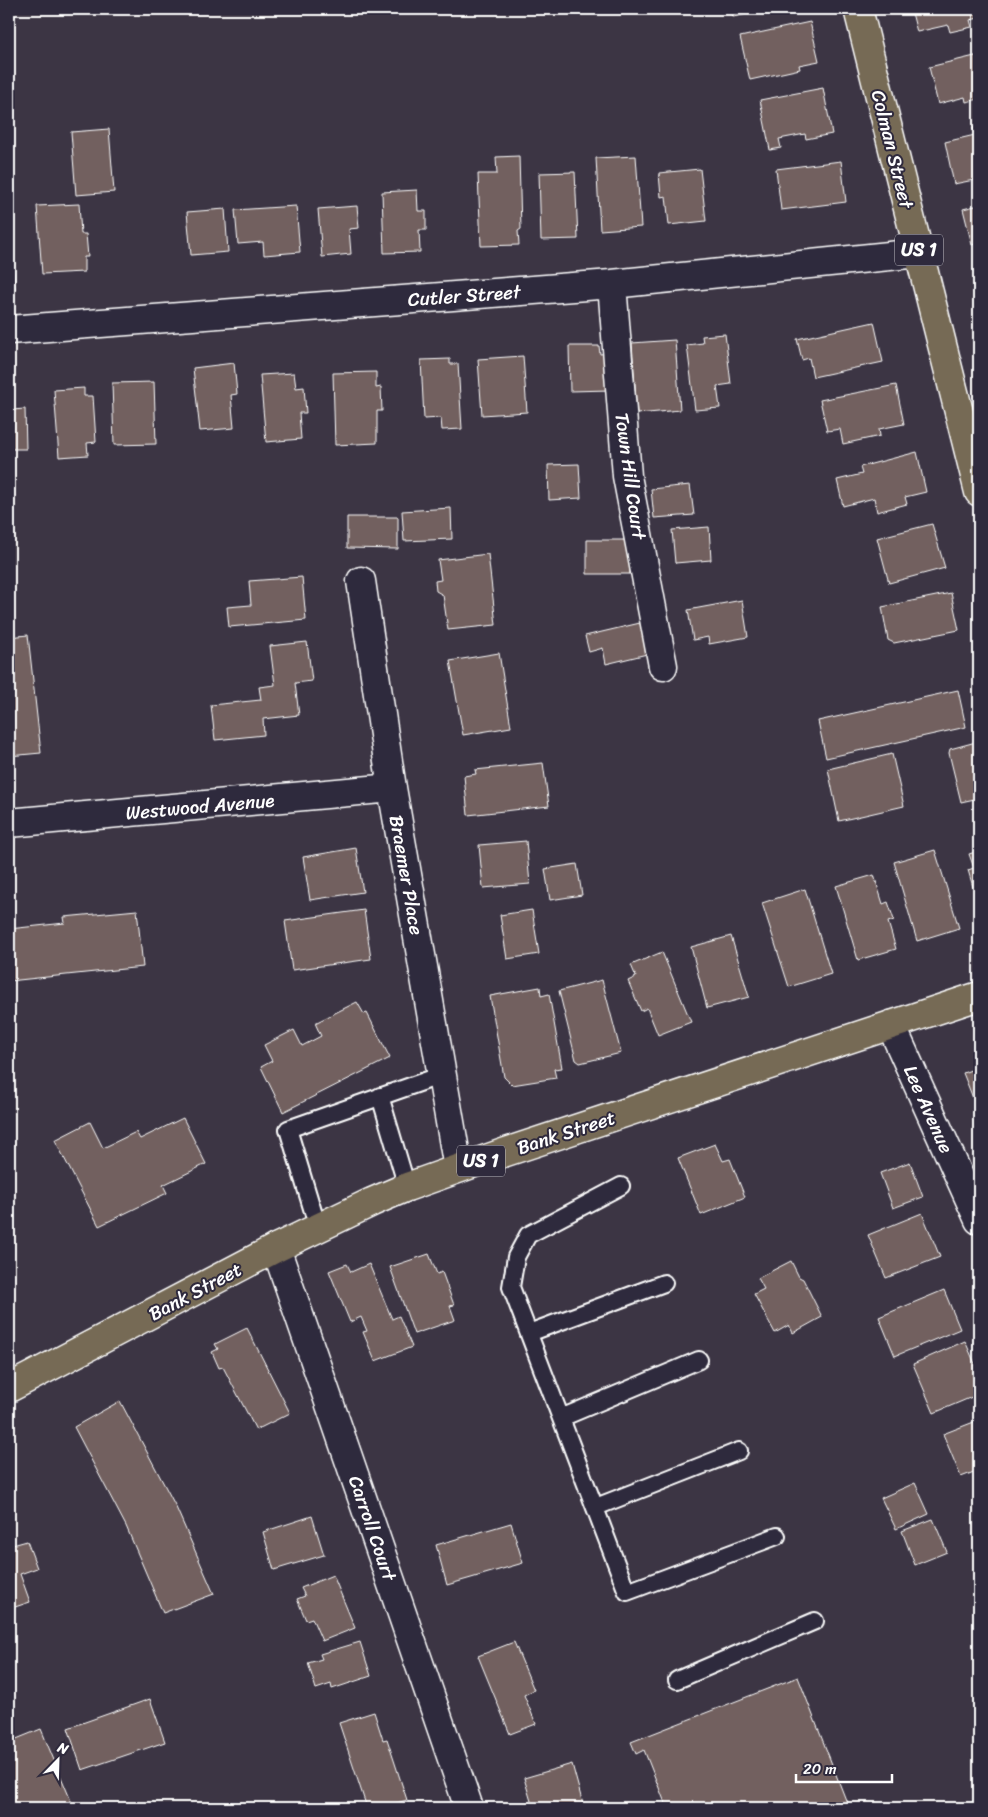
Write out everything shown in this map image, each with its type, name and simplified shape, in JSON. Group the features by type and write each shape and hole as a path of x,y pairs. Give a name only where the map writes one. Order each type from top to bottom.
{"main road":[{"name":"Colman Street","path":"858,9 979,492"},
{"name":"Bank Street","path":"9,1388 276,1248 407,1187 458,1168 979,996"}],"street":[{"name":"Cutler Street","path":"9,330 612,284 919,253"},
{"name":"Town Hill Court","path":"612,284 627,476 663,666"},
{"name":"Braemer Place","path":"361,581 392,788 458,1168"},
{"name":"Westwood Avenue","path":"9,823 392,788"},
{"name":"Lee Avenue","path":"892,1025 979,1220"},
{"name":"Carroll Court","path":"276,1248 469,1808"}],"lane":[{"path":"318,1228 288,1129 442,1075"},
{"path":"380,1096 407,1187"},
{"path":"621,1186 528,1235 516,1257 511,1287 596,1506 627,1592 777,1536"},
{"path":"529,1334 664,1283"},
{"path":"562,1418 699,1360"},
{"path":"596,1506 739,1451"},
{"path":"676,1680 815,1621"}],"building":[{"path":"731,9 772,9 733,17"},
{"path":"911,9 977,9 979,18 970,20 972,27 950,32 948,25 917,32"},
{"path":"810,22 819,61 799,65 800,69 750,80 740,37"},
{"path":"979,55 979,99 966,102 965,97 938,104 929,67"},
{"path":"823,88 832,134 806,139 805,134 779,139 781,148 770,150 760,100"},
{"path":"979,126 979,179 954,184 945,142 975,135 973,128"},
{"path":"109,129 114,192 76,195 71,132"},
{"path":"519,156 521,229 518,231 519,245 481,246 478,174 497,174 496,157"},
{"path":"636,156 641,227 600,230 596,158"},
{"path":"841,161 846,202 781,210 776,169"},
{"path":"700,169 706,221 669,225 666,196 661,197 659,173"},
{"path":"575,172 578,239 541,240 539,173"},
{"path":"417,190 418,211 426,211 426,230 419,230 420,252 384,253 382,192"},
{"path":"79,204 81,234 86,234 88,257 84,257 84,272 42,274 37,206"},
{"path":"979,205 979,243 972,245 963,209"},
{"path":"296,206 300,252 264,255 263,242 238,244 235,210"},
{"path":"357,206 359,228 349,229 351,254 322,257 318,209"},
{"path":"225,209 228,252 191,255 187,212"},
{"path":"9,211 15,289 9,289"},
{"path":"874,322 883,362 813,377 809,358 802,360 797,339"},
{"path":"725,334 731,384 717,386 720,408 695,410 687,345 703,343 702,336"},
{"path":"675,340 680,410 637,414 632,343"},
{"path":"569,346 599,346 600,354 610,353 610,390 570,391"},
{"path":"523,356 527,412 482,415 478,359"},
{"path":"450,359 450,364 458,364 462,429 442,430 441,418 424,419 421,360"},
{"path":"234,363 237,394 231,395 234,428 200,431 193,368"},
{"path":"376,372 376,388 381,387 382,411 377,411 377,443 335,445 333,373"},
{"path":"294,373 296,388 304,387 306,413 299,413 301,439 266,442 260,375"},
{"path":"154,382 156,444 114,445 112,383"},
{"path":"896,385 904,424 879,429 880,436 843,444 840,429 827,431 820,400"},
{"path":"84,388 84,396 93,396 96,442 87,443 88,455 59,457 54,390"},
{"path":"9,396 11,396 12,410 25,409 26,449 9,449"},
{"path":"917,452 926,492 905,497 907,504 877,512 874,498 843,506 837,480 862,474 860,467"},
{"path":"579,464 581,498 549,500 548,465"},
{"path":"690,485 694,515 654,518 651,489"},
{"path":"451,508 452,539 404,541 402,511"},
{"path":"347,517 398,517 398,549 347,548"},
{"path":"932,524 945,568 889,583 877,538"},
{"path":"709,527 711,560 675,563 672,530"},
{"path":"587,540 627,540 630,542 630,574 587,574"},
{"path":"488,554 496,625 448,630 443,595 436,591 435,581 441,580 438,560"},
{"path":"302,577 306,620 229,627 227,607 251,605 249,581"},
{"path":"951,593 959,630 894,643 888,640 882,607"},
{"path":"742,600 748,637 709,644 708,637 693,640 688,610"},
{"path":"640,623 647,654 606,664 603,648 589,652 585,636"},
{"path":"28,635 41,753 9,756 9,637"},
{"path":"307,642 312,681 295,683 299,715 263,719 264,735 215,740 211,705 261,700 259,687 275,685 270,646"},
{"path":"499,653 511,727 463,735 450,661"},
{"path":"958,690 966,727 826,758 818,721"},
{"path":"976,742 979,756 979,798 961,802 949,753 950,749"},
{"path":"892,754 904,806 839,821 828,769"},
{"path":"543,763 549,806 468,815 464,776 476,774 475,770"},
{"path":"526,841 530,884 483,888 479,845"},
{"path":"356,848 363,892 310,900 303,857"},
{"path":"935,850 959,928 917,941 894,862"},
{"path":"979,851 979,907 968,870 974,868 969,854"},
{"path":"577,864 582,895 550,900 545,869"},
{"path":"874,875 883,904 888,902 894,920 888,922 896,949 858,960 836,886"},
{"path":"805,889 831,974 789,987 762,903"},
{"path":"137,910 143,967 9,981 9,929 65,923 64,917"},
{"path":"364,910 371,959 292,970 285,921"},
{"path":"532,910 539,954 507,959 500,915"},
{"path":"731,936 749,997 707,1008 691,947"},
{"path":"662,952 691,1022 658,1035 647,1008 641,1011 628,981 636,977 631,965"},
{"path":"602,980 621,1053 580,1063 576,1060 559,991"},
{"path":"540,987 541,996 549,994 562,1068 554,1069 556,1078 512,1085 504,1077 490,996"},
{"path":"357,1002 364,1014 367,1013 390,1058 283,1112 261,1067 272,1061 264,1045 294,1030 302,1046 321,1036 315,1023"},
{"path":"979,1067 979,1113 963,1073"},
{"path":"183,1118 206,1164 163,1185 167,1193 99,1226 55,1140 90,1122 103,1148 136,1132 140,1139"},
{"path":"715,1144 723,1161 730,1159 745,1197 701,1215 678,1158"},
{"path":"910,1162 923,1197 893,1208 880,1173"},
{"path":"922,1213 940,1257 886,1278 868,1235"},
{"path":"429,1254 437,1274 442,1272 454,1305 450,1306 455,1320 414,1334 390,1267"},
{"path":"791,1261 799,1277 803,1279 822,1317 793,1333 789,1325 775,1333 754,1294 764,1289 758,1278"},
{"path":"347,1264 351,1272 369,1264 392,1319 399,1316 412,1347 375,1361 363,1332 367,1331 361,1317 350,1322 329,1271"},
{"path":"944,1290 960,1329 895,1356 879,1317"},
{"path":"247,1328 290,1413 256,1430 223,1367 219,1368 212,1352 218,1349 215,1344"},
{"path":"965,1341 979,1373 979,1394 934,1413 913,1364"},
{"path":"120,1401 175,1505 214,1594 163,1613 126,1526 74,1427"},
{"path":"979,1420 979,1470 961,1477 943,1434"},
{"path":"915,1483 929,1514 896,1529 881,1498"},
{"path":"312,1516 324,1555 274,1570 263,1532"},
{"path":"933,1519 947,1552 915,1565 902,1531"},
{"path":"511,1523 523,1563 447,1585 436,1545"},
{"path":"27,1541 37,1568 20,1574 30,1602 9,1609 9,1546"},
{"path":"333,1575 355,1628 322,1641 312,1618 306,1620 297,1599 305,1596 301,1588"},
{"path":"360,1642 371,1676 332,1689 331,1684 316,1689 308,1663 322,1659 320,1654"},
{"path":"514,1642 534,1690 524,1695 536,1724 510,1734 478,1656"},
{"path":"798,1677 849,1808 667,1808 644,1750 636,1754 631,1742"},
{"path":"150,1699 165,1742 82,1770 68,1728"},
{"path":"374,1712 383,1740 387,1739 407,1800 380,1808 367,1808 339,1723"},
{"path":"41,1729 74,1808 9,1808 9,1742"},
{"path":"572,1764 584,1808 533,1808 524,1778"}]}
